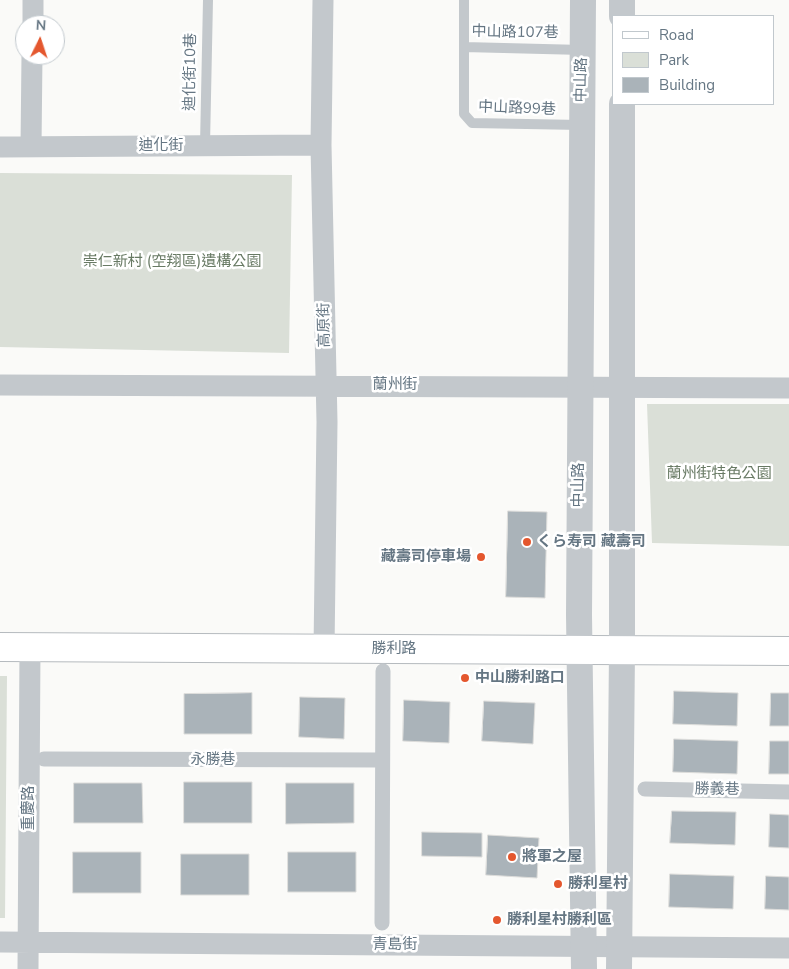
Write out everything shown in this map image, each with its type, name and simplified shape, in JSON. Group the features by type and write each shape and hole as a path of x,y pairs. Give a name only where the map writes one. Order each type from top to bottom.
{"main road":[{"name":"勝利路","path":"0,647 789,651"}],"street":[{"path":"33,0 33,15"},
{"name":"高原街","path":"323,0 321,145 326,385 324,649"},
{"name":"中山路","path":"583,0 579,650 584,958"},
{"path":"622,0 622,15"},
{"path":"31,146 32,65"},
{"path":"619,958 622,650 622,105"},
{"name":"迪化街","path":"0,146 321,145"},
{"name":"蘭州街","path":"0,384 789,388"},
{"name":"重慶路","path":"28,969 30,647"},
{"path":"382,923 381,760 383,670"},
{"name":"永勝巷","path":"44,759 381,760"},
{"name":"勝義巷","path":"645,789 789,792"},
{"name":"青島街","path":"0,942 584,958 619,958 789,948"}],"lane":[{"name":"迪化街10巷","path":"205,145 208,0"},
{"name":"中山路107巷","path":"464,0 464,47 583,50"},
{"name":"中山路99巷","path":"464,47 464,114 472,124 582,126"}],"green space":[{"name":"崇仁新村 (空翔區)遺構公園","path":"0,173 292,175 289,353 0,347"},
{"name":"蘭州街特色公園","path":"647,404 789,404 789,546 652,543"},
{"path":"0,676 7,676 5,918 0,918"}],"building":[{"name":"くら寿司 藏壽司","path":"508,511 547,512 545,598 506,597"},
{"path":"674,691 738,693 737,726 673,724"},
{"path":"252,693 252,734 184,734 184,694"},
{"path":"771,693 789,693 789,726 770,726"},
{"path":"300,697 345,698 344,739 299,737"},
{"path":"404,700 450,702 449,743 403,741"},
{"path":"484,701 535,703 533,744 482,741"},
{"path":"674,739 738,741 737,774 673,772"},
{"path":"770,741 789,741 789,774 769,774"},
{"path":"184,782 252,782 252,823 184,823"},
{"path":"74,783 142,783 143,823 74,823"},
{"path":"286,783 354,783 354,823 286,824"},
{"path":"672,811 736,812 735,845 670,843"},
{"path":"770,814 789,815 789,848 769,847"},
{"path":"422,832 482,833 482,857 422,856"},
{"name":"將軍之屋","path":"488,835 539,838 537,878 486,875"},
{"path":"73,852 141,852 141,893 73,893"},
{"path":"288,852 356,852 356,892 288,892"},
{"path":"181,854 249,854 249,895 181,895"},
{"path":"670,874 734,876 733,909 669,907"},
{"path":"766,876 789,877 789,910 765,909"}],"place":[{"name":"くら寿司 藏壽司","path":"527,542"},
{"name":"藏壽司停車場","path":"481,557"},
{"name":"中山勝利路口","path":"465,678"},
{"name":"將軍之屋","path":"512,857"},
{"name":"勝利星村","path":"558,884"},
{"name":"勝利星村勝利區","path":"497,920"}]}
